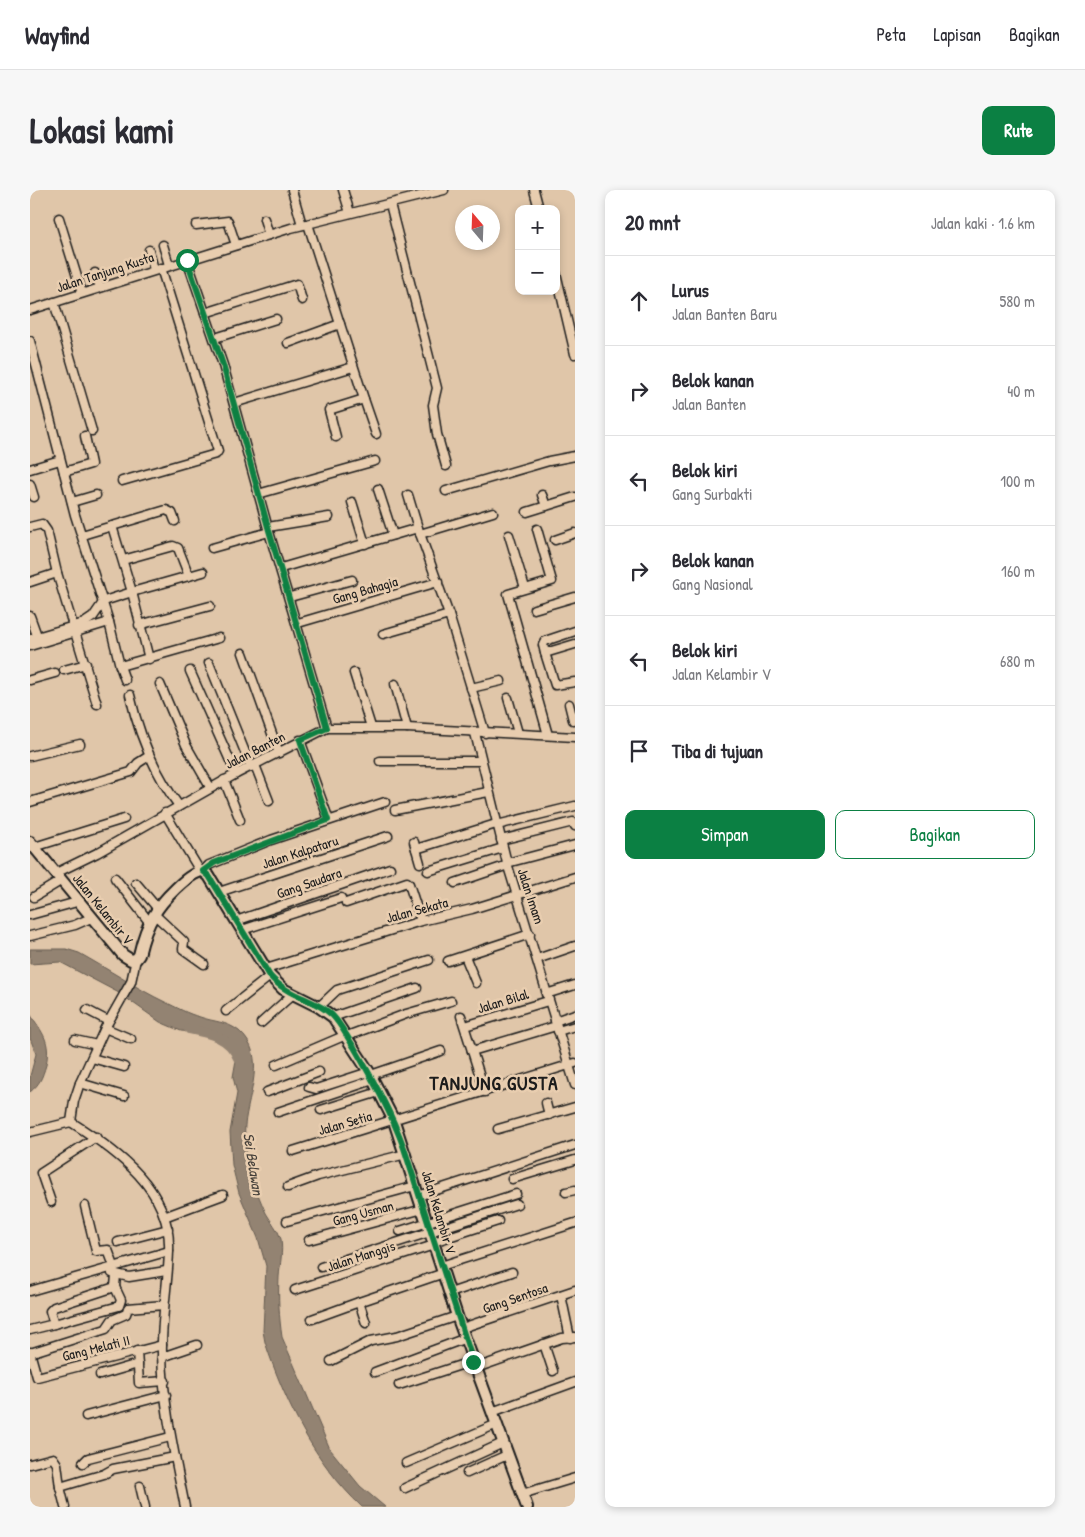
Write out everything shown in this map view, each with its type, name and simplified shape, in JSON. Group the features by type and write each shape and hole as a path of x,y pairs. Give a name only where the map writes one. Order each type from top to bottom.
{"main road":[{"name":"Jalan Kelambir V","path":"31,846 59,876 77,902 125,957 136,959 154,915 187,879 201,871 219,892 268,973 283,989 319,1006 333,1017 371,1076 394,1121 457,1316 497,1424 506,1455 527,1507"}],"street":[{"path":"292,190 340,324 376,434"},
{"path":"343,190 350,214"},
{"name":"Jalan Tanjung Kusta","path":"30,310 305,224 444,190"},
{"path":"534,190 539,205"},
{"path":"390,204 437,388 433,405 437,434 446,466"},
{"path":"59,218 82,293"},
{"path":"264,219 269,235"},
{"path":"196,225 228,221 236,245"},
{"path":"163,245 169,265"},
{"path":"122,481 216,454 218,450 158,269 149,250"},
{"path":"187,260 215,338 268,530 298,623 327,728"},
{"path":"95,273 100,287"},
{"path":"206,313 296,282 302,300"},
{"path":"560,290 575,354"},
{"path":"54,302 92,431"},
{"path":"215,338 276,319"},
{"path":"288,343 340,324"},
{"path":"30,341 60,460 104,601 125,680"},
{"path":"234,402 353,367"},
{"path":"336,437 329,410 364,399"},
{"path":"64,472 91,464 85,436"},
{"path":"446,491 549,461 575,456"},
{"path":"30,469 60,460"},
{"path":"258,494 375,461"},
{"path":"30,484 34,497"},
{"path":"378,489 393,536"},
{"path":"72,502 96,495"},
{"path":"408,495 449,615 485,733"},
{"path":"542,495 546,506"},
{"path":"527,512 575,497"},
{"path":"352,502 365,544"},
{"path":"82,535 166,510 173,515 175,521"},
{"path":"281,568 393,536 493,512"},
{"path":"212,548 268,530 329,518"},
{"path":"30,527 44,526 97,704"},
{"path":"112,526 124,560 139,625 149,658"},
{"path":"537,529 552,581"},
{"path":"555,540 575,533"},
{"path":"509,535 525,588"},
{"path":"124,560 173,546 178,548 189,576"},
{"path":"75,630 93,617 104,601 203,572"},
{"path":"31,580 57,573"},
{"path":"548,735 508,596 510,593 525,588 561,579"},
{"path":"290,597 352,580"},
{"name":"Gang Bahagia","path":"298,623 438,582"},
{"path":"534,609 575,597"},
{"path":"139,625 210,606"},
{"path":"383,634 449,615"},
{"path":"30,616 35,640"},
{"path":"93,617 99,625"},
{"path":"30,646 35,640 109,622"},
{"path":"575,631 545,641 543,645 555,685 575,682"},
{"path":"120,666 218,638"},
{"path":"545,654 575,644"},
{"path":"243,653 279,753"},
{"path":"209,663 269,801"},
{"path":"64,670 86,664"},
{"path":"190,671 236,774"},
{"path":"30,680 55,673"},
{"path":"354,673 371,728"},
{"path":"471,688 501,681"},
{"path":"160,684 186,745 210,788"},
{"path":"395,684 407,728"},
{"path":"130,696 136,725 149,756 163,785 179,806"},
{"path":"508,698 518,733"},
{"path":"569,704 573,716"},
{"name":"Jalan Banten","path":"34,897 59,876 164,813 224,780 279,753 300,740 327,728 407,728 575,737"},
{"name":"Jalan Imam","path":"475,733 480,760 502,844 530,934 547,998 556,1026 572,1064 575,1085"},
{"path":"300,740 328,820"},
{"path":"30,756 80,744"},
{"path":"30,802 131,772 138,763 149,756"},
{"path":"380,761 480,760"},
{"path":"224,780 240,820"},
{"path":"395,810 488,792"},
{"path":"164,813 201,871 214,863 328,820 385,802"},
{"path":"420,863 415,845 575,806"},
{"path":"31,846 124,819"},
{"path":"428,871 502,844 573,822 575,826"},
{"name":"Jalan Kalpataru","path":"219,892 388,836"},
{"path":"455,883 508,864 575,845"},
{"name":"Gang Saudara","path":"239,926 390,868"},
{"name":"Jalan Sekata","path":"268,973 421,921 472,909 575,877"},
{"path":"115,878 184,942 183,949 204,964"},
{"path":"239,926 407,882 410,884 421,921"},
{"path":"136,883 154,915"},
{"path":"30,914 77,902"},
{"path":"30,936 75,925 91,918"},
{"path":"448,961 530,934"},
{"path":"537,959 575,946"},
{"path":"465,956 476,984"},
{"path":"71,1122 74,1101 80,1083 107,1024 131,982 136,959"},
{"path":"319,1006 337,990 429,960"},
{"path":"226,1011 268,973"},
{"name":"Jalan Bilal","path":"465,1026 547,998 575,985"},
{"path":"333,1017 417,988"},
{"path":"261,1023 293,994"},
{"path":"276,1065 346,1035 451,1001"},
{"path":"86,1010 131,1039"},
{"path":"472,1051 556,1026 575,1014"},
{"path":"461,1016 485,1092"},
{"path":"556,1026 575,1026"},
{"path":"75,1040 97,1045"},
{"path":"278,1112 441,1051"},
{"path":"92,1058 124,1068"},
{"name":"Jalan Setia","path":"293,1151 572,1064"},
{"path":"267,1092 319,1072"},
{"path":"311,1076 312,1088 371,1076"},
{"path":"80,1083 124,1096"},
{"path":"321,1110 379,1092"},
{"path":"546,1103 550,1115"},
{"path":"498,1130 575,1107"},
{"path":"30,1132 71,1122 96,1137 134,1169 151,1190 164,1217 168,1229 169,1251 166,1271 162,1357 170,1437 186,1507"},
{"path":"51,1202 41,1173 96,1137"},
{"path":"287,1221 417,1191 575,1145"},
{"path":"288,1187 318,1176 406,1154"},
{"path":"512,1179 575,1160"},
{"path":"566,1192 575,1190"},
{"path":"400,1231 516,1194"},
{"path":"164,1217 224,1195"},
{"path":"433,1240 517,1204"},
{"path":"30,1330 119,1306 121,1300 115,1287 116,1275 110,1267 108,1250 96,1252 85,1206"},
{"name":"Gang Usman","path":"309,1240 423,1209"},
{"path":"321,1267 433,1240 498,1221"},
{"path":"312,1319 575,1223"},
{"path":"118,1242 168,1229"},
{"name":"Jalan Manggis","path":"295,1290 433,1240"},
{"path":"30,1291 169,1251"},
{"path":"116,1275 137,1276 166,1271"},
{"path":"450,1293 512,1272"},
{"path":"54,1324 50,1311 52,1308 115,1287"},
{"name":"Gang Sentosa","path":"375,1372 464,1333 575,1290"},
{"path":"399,1385 475,1365 562,1338 573,1338 561,1295"},
{"path":"359,1302 366,1323"},
{"path":"30,1352 106,1329 112,1320 126,1314 128,1308 164,1305"},
{"path":"331,1361 372,1340 396,1336 457,1316"},
{"path":"544,1344 553,1371"},
{"name":"Gang Melati II","path":"30,1352 37,1377 162,1345"},
{"path":"162,1357 197,1346"},
{"path":"137,1351 140,1384 165,1381"},
{"path":"100,1375 138,1364"},
{"path":"492,1412 575,1382"},
{"path":"86,1416 166,1395"},
{"path":"406,1463 497,1424"},
{"path":"83,1463 88,1458 170,1437"},
{"path":"405,1488 503,1443"},
{"path":"467,1473 506,1455"},
{"path":"60,1487 104,1474 113,1469 175,1457"},
{"path":"30,1464 53,1458 57,1464 65,1507"},
{"path":"522,1494 575,1478"},
{"path":"140,1486 145,1507"}],"shaded area":[{"name":"Sei Belawan","path":"30,949 66,949 79,953 143,991 178,1008 196,1016 225,1023 239,1031 248,1041 253,1052 254,1076 245,1125 246,1147 250,1170 257,1192 266,1213 281,1239 279,1314 282,1337 330,1449 360,1486 385,1507 362,1507 345,1490 316,1452 292,1409 265,1342 263,1331 266,1266 258,1238 239,1193 232,1165 230,1132 237,1093 233,1077 236,1060 232,1047 216,1034 181,1031 160,1022 119,993 60,962 30,964"},
{"path":"30,1014 45,1038 47,1057 42,1077 30,1092 30,1076 36,1054 30,1038"}],"waterway":[{"name":"Sei Belawan","path":"189,1029 218,1037 230,1045 238,1058"}],"district":[{"name":"TANJUNG GUSTA","path":"494,1083"}],"route":[{"path":"187,260 215,338 327,728 300,740 328,820 209,865 203,871 209,876 270,976 283,989 319,1006 330,1014 347,1036 370,1075 394,1121 404,1148 473,1362"}]}
